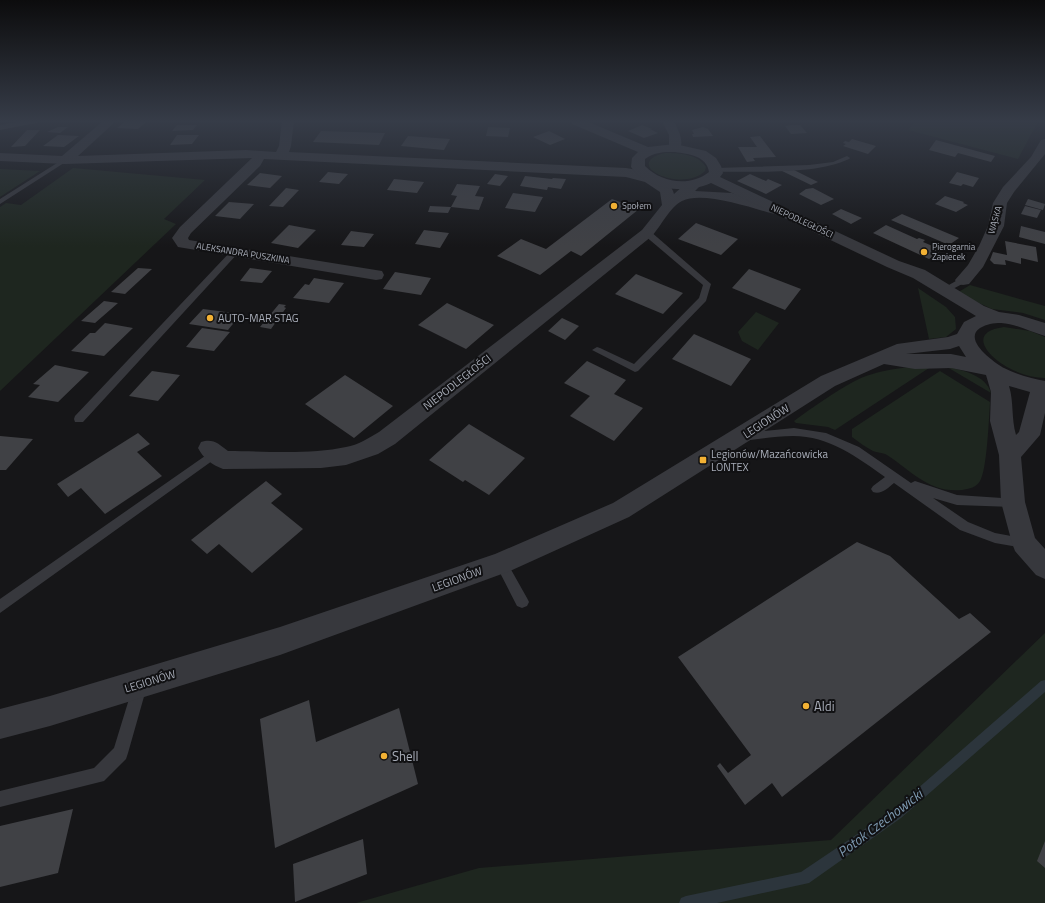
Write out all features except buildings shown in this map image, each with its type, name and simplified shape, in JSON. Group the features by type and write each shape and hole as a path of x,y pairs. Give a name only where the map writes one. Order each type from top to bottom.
{"street":[{"name":"ALEKSANDRA PUSZKINA","path":"255,163 185,230 180,238 184,244 376,274"},
{"path":"459,163 628,172 680,185 695,184 714,174 716,166 714,163"},
{"path":"587,169 629,163"},
{"path":"640,163 638,167 641,172 668,191 674,201 698,194 713,194 735,198 783,212"},
{"name":"WĄSKA","path":"963,280 976,267 987,246 996,226 1000,203 1008,190 1032,163"},
{"name":"NIEPODLEGŁOŚCI","path":"714,174 783,212 893,264 918,274 978,310 997,318"},
{"name":"NIEPODLEGŁOŚCI","path":"212,450 223,460 321,459 346,456 370,448 393,433 647,233 674,201 695,184"},
{"name":"NIEPODLEGŁOŚCI","path":"893,264 908,278 955,310 968,332 969,346 976,357 992,369"},
{"path":"997,318 1013,320 1045,330"},
{"name":"LEGIONÓW","path":"0,724 50,711 280,641 501,563 621,510 741,437 828,381 861,366 882,359 904,348 950,343 968,332 976,323 997,318"},
{"name":"LEGIONÓW","path":"882,359 915,362 951,361 992,369"},
{"path":"992,369 1021,383 1043,388 1029,435 1010,455"},
{"path":"992,369 1001,392 1001,421 1010,455 1013,502 1024,543 1045,567"}],"lane":[{"path":"0,202 60,163"},
{"path":"714,174 836,163"},
{"path":"597,350 636,368 704,299 707,284 647,233"},
{"path":"79,419 235,252"},
{"path":"944,290 963,280"},
{"path":"741,437 794,432 826,437 855,450 964,526 995,538 1024,543"},
{"path":"0,607 212,450"},
{"path":"877,489 894,477"},
{"path":"894,477 932,493 957,500 1013,502"},
{"path":"501,563 522,602"},
{"path":"0,799 98,775 120,753 141,683"}],"shaded area":[{"path":"703,163 706,167 705,171 695,177 683,179 659,175 651,170 649,164"},
{"path":"73,168 205,180 164,219 176,224 0,391 0,207 6,203 21,205"},
{"path":"1,169 40,171 0,197"},
{"path":"970,285 1045,306 1045,320 1023,313 992,309 957,293"},
{"path":"918,288 946,307 955,317 956,329 946,337 929,339"},
{"path":"756,312 779,323 758,350 742,341 738,332"},
{"path":"1004,327 1030,331 1045,337 1045,378 1022,374 1013,370 994,358 988,352 984,345 983,339 986,334 992,330"},
{"path":"932,366 835,430 828,427 796,423 794,421 831,395 853,382 872,374 882,371 912,367"},
{"path":"947,367 973,374 984,382 991,393"},
{"path":"940,371 990,402 987,443 982,475 977,485 967,489 950,490 931,485 887,455 873,451 852,437 852,429"},
{"path":"1045,633 1045,903 356,903 479,868 831,840"}],"waterway":[{"name":"Potok Czechowicki","path":"686,903 804,878 897,814 1045,685"}],"place":[{"name":"Społem","path":"614,206"},
{"name":"Pierogarnia Zapiecek","path":"924,252"},
{"name":"AUTO-MAR STAG","path":"210,318"},
{"name":"Legionów/Mazańcowicka LONTEX","path":"703,460"},
{"name":"Aldi","path":"806,706"},
{"name":"Shell","path":"384,756"}]}
